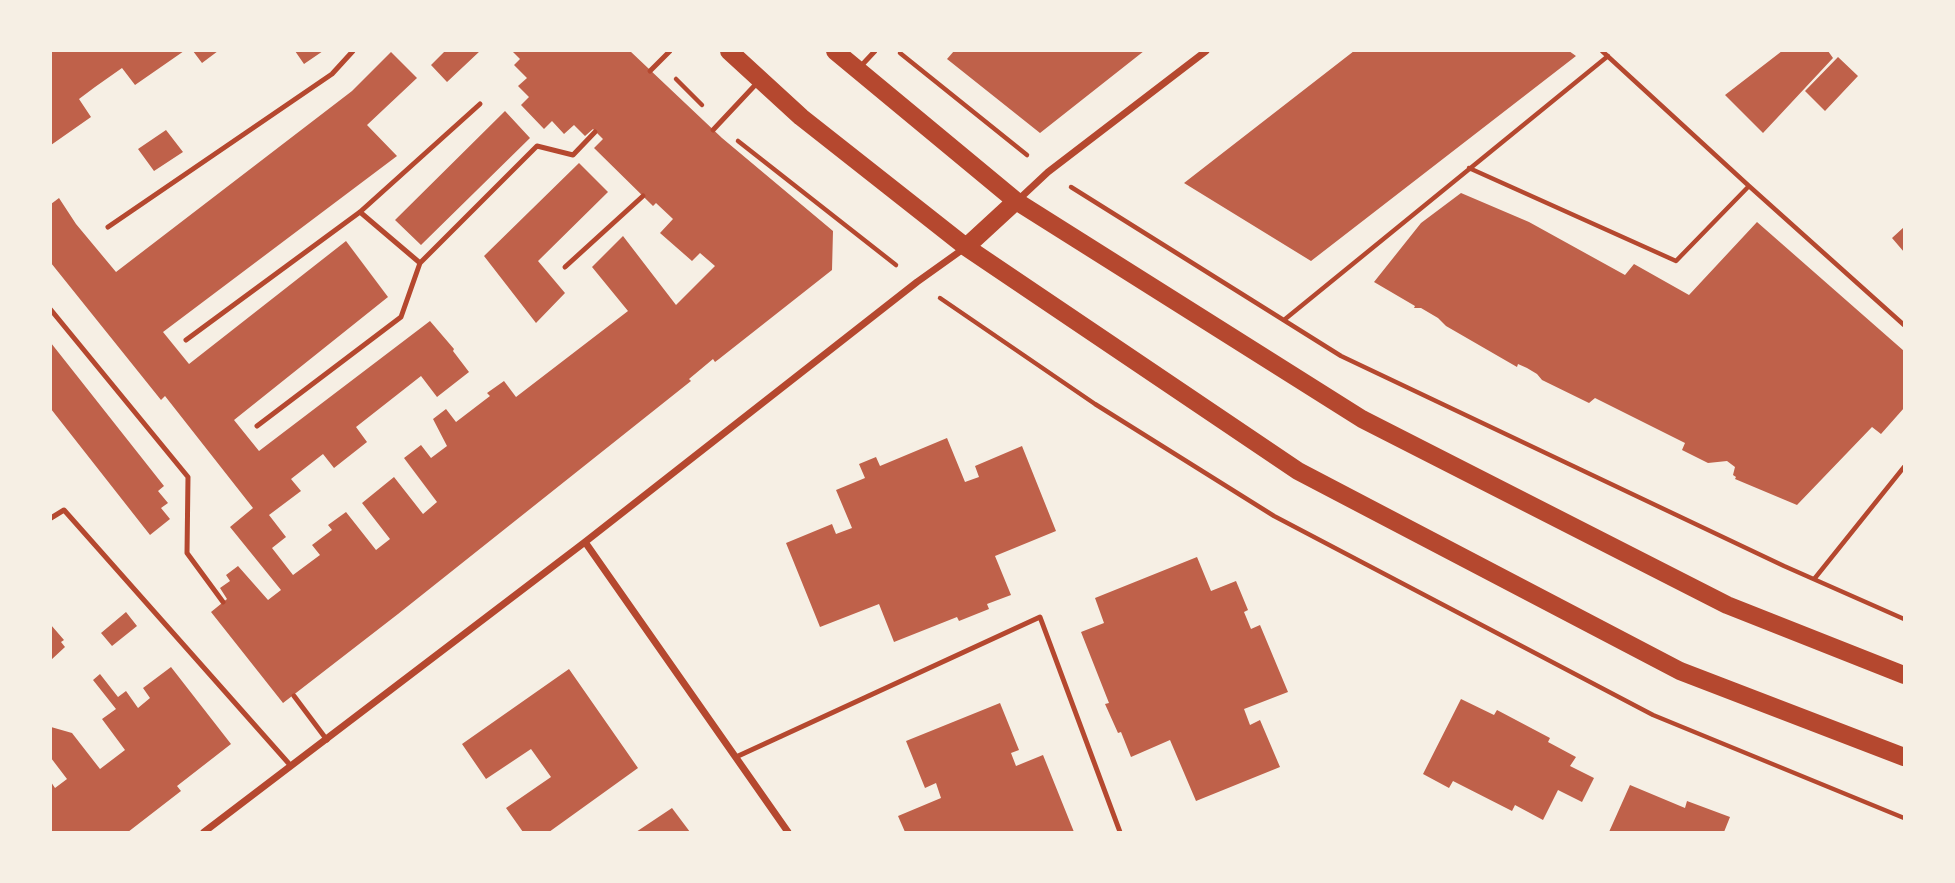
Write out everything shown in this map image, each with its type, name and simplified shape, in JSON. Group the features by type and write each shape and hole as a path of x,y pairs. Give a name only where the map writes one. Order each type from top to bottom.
{"main road":[{"path":"729,51 801,117 966,247 1298,471 1680,671 1904,757"},
{"path":"835,51 1016,201 1362,419 1727,605 1904,675"},
{"path":"966,247 1016,201"}],"street":[{"path":"1016,201 1048,172 1206,51"},
{"path":"204,832 966,247"},
{"path":"585,542 788,832"}],"lane":[{"path":"108,227 332,74 353,51"},
{"path":"650,71 670,51"},
{"path":"858,69 875,51"},
{"path":"713,130 760,79"},
{"path":"186,340 360,212 480,104"},
{"path":"257,426 401,317 420,263 537,146 573,155 595,132"},
{"path":"565,267 643,197"},
{"path":"360,212 420,263"},
{"path":"51,310 188,477 187,553 223,602"},
{"path":"51,518 64,510 292,766"},
{"path":"736,757 1040,617 1120,832"},
{"path":"294,696 327,740"}],"path":[{"path":"897,51 1048,172 1341,356 1783,566 1904,619"},
{"path":"1602,51 1904,325"},
{"path":"1284,320 1608,56"},
{"path":"1469,168 1676,261 1749,186"},
{"path":"1815,579 1904,467"}],"building":[{"path":"51,51 184,51 135,85 122,68 95,87 79,99 91,117 51,145"},
{"path":"193,51 218,51 202,63"},
{"path":"295,51 323,51 304,64"},
{"path":"445,51 480,51 447,82 431,65"},
{"path":"512,51 630,51 722,138 833,231 832,270 715,362 713,359 689,379 691,381 283,703 211,612 227,599 220,588 230,581 226,575 238,566 268,600 281,590 230,527 253,508 165,396 161,400 51,263 51,204 59,198 76,224 116,272 352,91 391,52 417,78 367,125 397,156 163,332 189,364 346,241 388,297 234,420 259,451 430,321 469,372 437,397 421,376 356,427 367,442 334,468 323,454 291,479 301,491 269,515 286,537 272,548 293,575 320,555 312,545 332,530 328,525 346,512 376,550 390,539 362,503 394,477 423,514 437,502 404,458 421,445 431,458 447,446 433,419 446,409 456,422 490,396 487,393 504,381 516,397 628,311 592,267 623,236 676,305 715,266 700,253 692,261 660,233 673,219 656,203 653,206 594,148 603,139 593,129 585,136 574,125 564,134 552,121 544,129 521,105 529,97 518,86 527,78 514,65 520,59"},
{"path":"954,51 1144,51 1040,133 947,59"},
{"path":"1354,51 1569,51 1576,56 1311,261 1184,183"},
{"path":"1782,51 1828,51 1833,58 1763,133 1725,95"},
{"path":"1838,57 1858,76 1825,111 1805,91"},
{"path":"505,111 530,138 421,245 395,220"},
{"path":"166,130 183,152 154,171 138,149"},
{"path":"579,163 608,192 538,261 565,293 536,323 484,256"},
{"path":"1461,193 1529,222 1625,275 1634,264 1689,295 1757,222 1904,351 1904,408 1881,434 1872,427 1797,505 1735,479 1735,467 1727,461 1708,463 1682,450 1685,443 1595,398 1589,403 1542,380 1527,368 1518,364 1517,367 1374,282 1421,223"},
{"path":"1904,227 1904,252 1892,238"},
{"path":"51,343 164,486 158,491 168,503 161,508 170,519 150,535 51,409"},
{"path":"947,438 965,482 979,477 975,466 1022,446 1056,531 995,556 1011,595 987,604 989,609 959,621 957,617 894,642 879,604 820,627 786,543 832,524 836,534 852,528 836,490 865,478 859,464 876,457 880,466"},
{"path":"1197,557 1211,591 1236,581 1248,610 1244,612 1251,629 1260,625 1288,692 1244,709 1250,725 1260,720 1280,767 1196,801 1170,740 1131,757 1105,704 1109,703 1081,632 1104,623 1095,598"},
{"path":"126,612 137,626 112,646 101,633"},
{"path":"51,625 64,640 61,642 65,647 51,660"},
{"path":"171,667 231,744 177,786 181,791 128,832 51,832 51,782 55,788 67,779 51,758 51,727 72,733 100,769 125,750 102,719 116,709 93,680 100,674 118,697 126,691 138,708 150,698 143,688"},
{"path":"569,669 638,768 549,832 523,832 506,808 551,777 531,749 486,779 462,744"},
{"path":"1461,699 1494,715 1497,710 1550,738 1548,742 1576,757 1570,766 1594,778 1582,802 1558,790 1543,820 1515,805 1512,811 1453,781 1449,788 1423,774"},
{"path":"1000,703 1019,750 1011,753 1016,766 1043,755 1074,832 905,832 898,816 941,798 936,783 925,788 906,741"},
{"path":"1630,785 1685,808 1687,801 1730,817 1724,832 1609,832"},
{"path":"672,808 690,832 636,832"}]}
